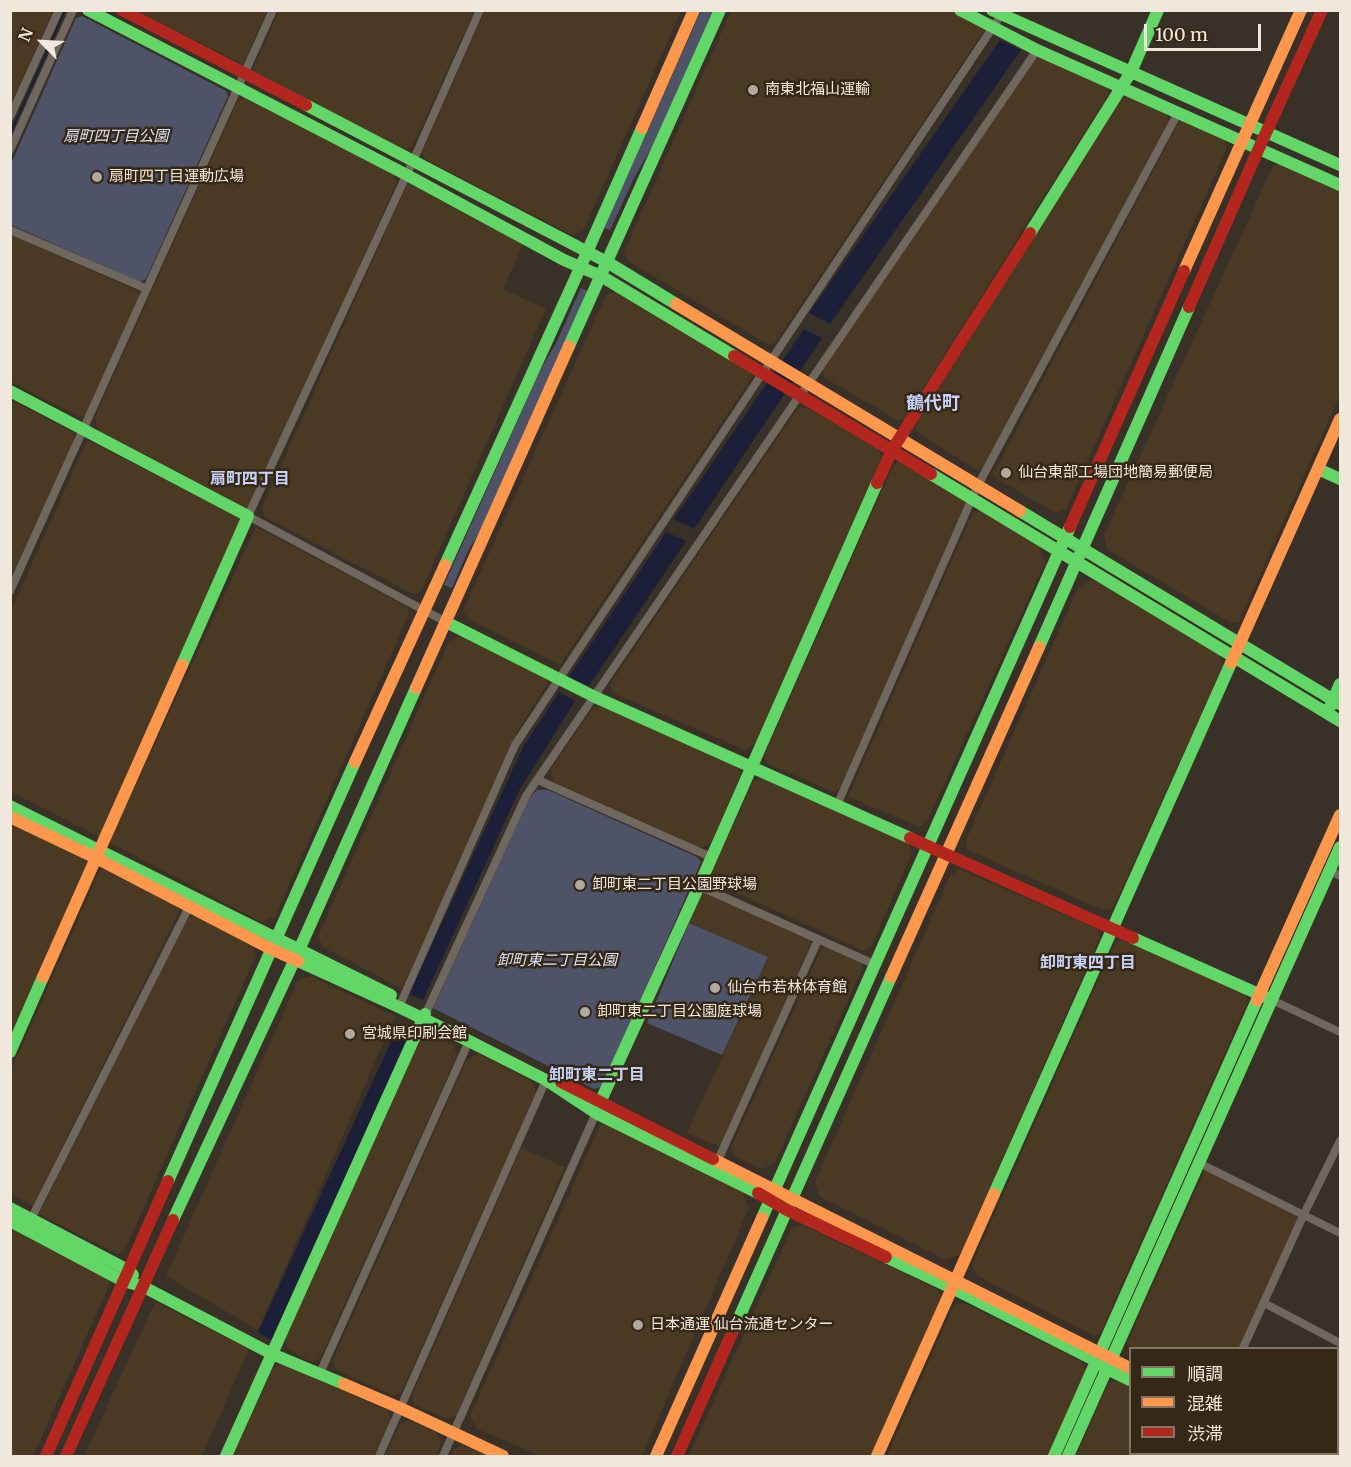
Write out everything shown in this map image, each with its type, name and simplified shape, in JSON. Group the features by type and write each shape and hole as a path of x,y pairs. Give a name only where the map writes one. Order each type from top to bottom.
{"street":[{"path":"10,117 59,10"},
{"path":"10,150 73,10"},
{"path":"88,10 407,175 580,268 601,276 1341,721"},
{"path":"122,10 607,262 1337,702"},
{"path":"10,591 273,10"},
{"path":"10,1052 248,516 414,161 480,10"},
{"path":"45,1456 276,937 587,253 694,10"},
{"path":"66,1456 142,1286 297,954 720,10"},
{"path":"960,10 1037,50 1341,185"},
{"path":"443,1456 892,450 1131,72 1158,10"},
{"path":"656,1456 1301,10"},
{"path":"677,1456 1322,10"},
{"path":"400,1004 515,745 992,27 997,13 1019,16 1131,72 1341,165"},
{"path":"226,1456 526,796 798,394 809,383 1037,50"},
{"path":"837,805 978,485 1178,113"},
{"path":"10,230 147,289"},
{"path":"10,391 424,611 595,697 1341,1032"},
{"path":"877,1456 1341,419"},
{"path":"1318,469 1341,479"},
{"path":"1328,713 1337,702 1341,684"},
{"path":"538,780 711,857"},
{"path":"10,806 191,902 272,950 297,954"},
{"path":"1068,1456 1104,1361 1260,994 1341,814"},
{"path":"10,817 98,854"},
{"path":"1054,1456 1104,1361 1199,1163 1272,1000 1335,873 1341,847"},
{"path":"699,886 876,964"},
{"path":"191,902 276,937 297,954 425,1016 598,1107 718,1160 806,1218 954,1284 1104,1361 1129,1379"},
{"path":"28,1224 191,902"},
{"path":"718,1160 818,939"},
{"path":"425,1016 469,1041 772,1194"},
{"path":"320,1373 469,1041"},
{"path":"379,1456 546,1080"},
{"path":"1243,1347 1304,1214 1341,1142"},
{"path":"1199,1163 1341,1233"},
{"path":"10,1208 28,1224 273,1354 400,1408 503,1456"},
{"path":"10,1221 28,1224"},
{"path":"1264,1303 1341,1343"},
{"path":"1104,1361 1129,1367"}],"shaded area":[{"path":"10,11 53,11 11,105"},
{"path":"137,11 267,11 243,64"},
{"path":"279,11 474,11 413,146 405,150 251,73"},
{"path":"485,11 681,11 583,231 572,235 425,159 422,152"},
{"path":"731,11 957,11 985,29 775,343 769,345 628,261 624,252"},
{"path":"1000,40 1021,50 830,324 809,313"},
{"path":"1046,57 1106,82 1109,93 904,419 897,420 824,377 823,369 1034,60"},
{"path":"1132,96 1165,110 1169,121 983,468 978,471 916,431 915,426 1120,99"},
{"path":"244,97 393,174 397,182 252,506 248,509 98,430 95,417 237,102"},
{"path":"1180,120 1223,135 1227,148 1066,509 1056,513 997,479 993,474"},
{"path":"1281,163 1340,189 1340,395 1239,622 1231,623 1107,549 1104,535 1273,166"},
{"path":"413,183 524,242 503,289 546,309 421,591 415,595 264,517 262,508 406,186"},
{"path":"10,234 137,291 139,297 87,413 82,418 11,382"},
{"path":"617,291 751,372 752,377 560,665 468,619 463,611 606,295"},
{"path":"804,329 822,338 694,529 674,519"},
{"path":"11,400 73,432 75,440 11,583"},
{"path":"806,407 877,448 882,457 755,744 745,750 613,693 610,684 798,408"},
{"path":"89,441 242,519 102,838 11,792 11,610 85,445"},
{"path":"901,461 964,499 966,505 840,788 834,792 768,764 764,756 894,464"},
{"path":"981,510 1040,547 1045,562 927,822 920,827 848,797 973,512"},
{"path":"256,527 408,607 408,616 275,917 261,922 109,842"},
{"path":"666,532 686,541 589,686 569,677"},
{"path":"1092,579 1220,655 1223,666 1113,908 1103,910 968,850 966,840 1078,588"},
{"path":"463,635 543,677 548,683 520,727 402,989 323,947 318,936 449,641"},
{"path":"559,692 575,701 520,789 423,1000 409,994 523,747"},
{"path":"602,705 737,765 741,774 711,843 701,848 554,782 550,770 593,708"},
{"path":"763,777 908,843 912,853 872,945 864,951 715,883 711,873 754,781"},
{"path":"11,824 90,862 11,1044"},
{"path":"101,868 181,908 33,1206 11,1193 11,1070"},
{"path":"959,869 1097,929 1100,937 961,1254 946,1260 819,1196 815,1182 950,876"},
{"path":"708,891 809,937 811,943 723,1143 719,1146 687,1133 768,958 689,923 702,893"},
{"path":"197,916 252,944 256,955 124,1252 118,1254 39,1214 186,919"},
{"path":"1122,940 1246,994 1247,1003 1100,1334 1094,1336 976,1275 972,1265 1115,942"},
{"path":"827,946 859,960 863,967 775,1162 762,1169 736,1157 731,1148 821,950"},
{"path":"310,976 395,1016 258,1330 166,1276 298,980"},
{"path":"395,1033 408,1039 271,1340 258,1332"},
{"path":"430,1033 454,1046 457,1056 321,1357 312,1362 288,1349 284,1336 422,1035"},
{"path":"478,1054 533,1082 536,1093 402,1391 395,1396 338,1371 332,1362 466,1061"},
{"path":"608,1123 741,1189 749,1208 642,1456 542,1456 477,1429 470,1416 600,1125"},
{"path":"521,1148 565,1167 456,1416 448,1419 414,1405 412,1396"},
{"path":"1205,1169 1300,1215 1239,1347 1129,1348 1127,1343"},
{"path":"10,1225 106,1277 110,1283 33,1456 11,1456"},
{"path":"802,1225 937,1289 942,1298 871,1456 689,1456 792,1228"},
{"path":"155,1302 249,1349 202,1456 84,1456"},
{"path":"964,1303 1081,1361 1086,1371 1048,1456 887,1456 954,1305"},
{"path":"281,1364 387,1410 391,1420 374,1456 233,1456 273,1368"},
{"path":"1117,1381 1129,1387 1129,1455 1193,1456 1076,1456 1109,1383"},
{"path":"408,1420 437,1433 442,1442 436,1456 385,1456 400,1424"},
{"path":"462,1445 489,1456 450,1456 453,1450"}],"green space":[{"path":"701,11 713,11 652,147 635,176 610,230 604,228"},
{"name":"扇町四丁目公園","path":"82,16 226,91 228,96 146,279 140,282 11,225 11,164 76,18"},
{"path":"581,288 588,291 483,527 468,551 452,588 444,585 540,371 557,341"},
{"name":"卸町東二丁目公園","path":"537,790 548,790 697,857 701,862 602,1087 594,1089 433,1008 529,799"},
{"path":"689,923 768,957 722,1055 647,1023"}],"waterway":[{"path":"10,134 64,13"}],"traffic: fast":[{"path":"88,10 407,175 564,260 601,276 734,356"},
{"path":"569,346 720,10"},
{"path":"960,10 1037,50 1340,185"},
{"path":"992,10 1340,165"},
{"path":"1030,233 1131,72 1158,10"},
{"path":"306,105 607,262 676,304"},
{"path":"445,565 642,128"},
{"path":"1039,647 1189,307"},
{"path":"10,391 248,516 182,665"},
{"path":"1318,469 1340,479"},
{"path":"931,474 1340,721"},
{"path":"597,1109 699,886 877,483"},
{"path":"1020,511 1340,704"},
{"path":"762,1218 1070,527"},
{"path":"446,622 595,697 910,838"},
{"path":"994,1194 1231,663"},
{"path":"1330,707 1340,684"},
{"path":"173,1220 295,959 416,688"},
{"path":"168,1181 355,762"},
{"path":"10,806 391,995"},
{"path":"1068,1456 1340,847"},
{"path":"1133,938 1272,1000"},
{"path":"298,961 469,1041 546,1080 596,1113 758,1193"},
{"path":"10,1052 43,977"},
{"path":"737,1322 891,977"},
{"path":"1054,1456 1257,1000"},
{"path":"226,1456 425,1014"},
{"path":"10,1208 128,1270 133,1275"},
{"path":"10,1221 123,1281 142,1286 272,1354 344,1384"},
{"path":"886,1257 952,1288 1129,1380"}],"traffic: slow":[{"path":"642,128 694,10"},
{"path":"1184,271 1301,10"},
{"path":"676,304 1020,511"},
{"path":"416,688 569,346"},
{"path":"1231,663 1340,419"},
{"path":"355,762 445,565"},
{"path":"891,977 1039,647"},
{"path":"43,977 182,665"},
{"path":"1257,1000 1340,815"},
{"path":"10,817 298,961"},
{"path":"713,1159 1129,1367"},
{"path":"877,1456 994,1194"},
{"path":"656,1456 762,1218"},
{"path":"344,1384 503,1456"}],"traffic: jam":[{"path":"122,10 306,105"},
{"path":"1189,307 1322,10"},
{"path":"877,483 892,450 1030,233"},
{"path":"1070,527 1184,271"},
{"path":"734,356 931,474"},
{"path":"910,838 1133,938"},
{"path":"561,1082 713,1159"},
{"path":"46,1456 168,1181"},
{"path":"758,1193 787,1210 886,1257"},
{"path":"66,1456 173,1220"},
{"path":"677,1456 737,1322"}],"place":[{"name":"南東北福山運輸","path":"753,90"},
{"name":"扇町四丁目運動広場","path":"97,177"},
{"name":"仙台東部工場団地簡易郵便局","path":"1006,473"},
{"name":"卸町東二丁目公園野球場","path":"580,885"},
{"name":"仙台市若林体育館","path":"715,988"},
{"name":"卸町東二丁目公園庭球場","path":"585,1012"},
{"name":"宮城県印刷会館","path":"350,1034"},
{"name":"日本通運 仙台流通センター","path":"638,1325"}],"district":[{"name":"鶴代町","path":"933,404"},
{"name":"扇町四丁目","path":"250,479"},
{"name":"卸町東四丁目","path":"1088,963"},
{"name":"卸町東二丁目","path":"597,1075"}]}
